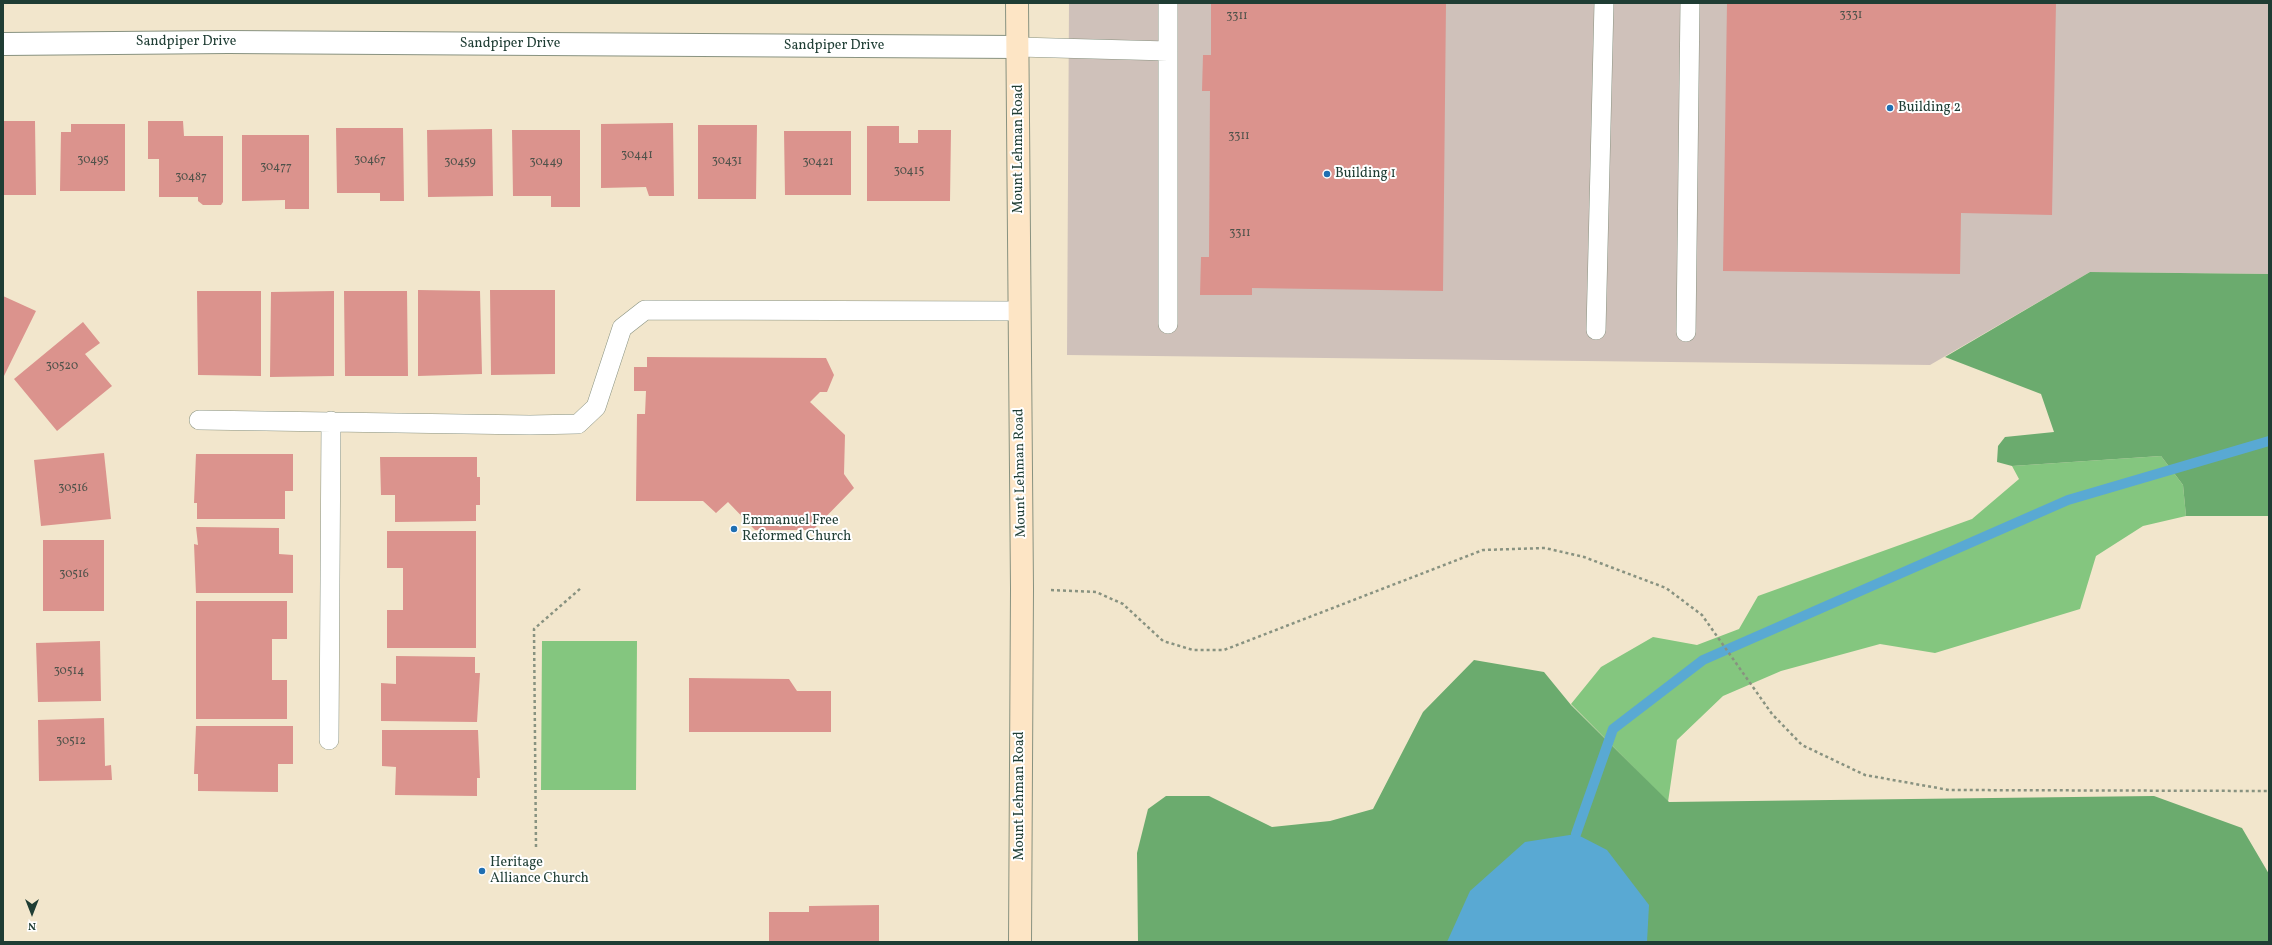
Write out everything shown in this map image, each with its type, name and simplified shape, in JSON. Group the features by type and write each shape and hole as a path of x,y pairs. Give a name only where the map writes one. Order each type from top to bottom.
{"main road":[{"name":"Mount Lehman Road","path":"1017,3 1022,589 1020,942"}],"street":[{"name":"Sandpiper Drive","path":"3,44 236,42 1018,47"}],"lane":[{"path":"1168,3 1168,324"},
{"path":"1596,330 1604,3"},
{"path":"1686,332 1690,3"},
{"path":"1018,47 1168,51"},
{"path":"199,420 530,425 578,424 596,407 622,328 645,310 1020,311"},
{"path":"329,740 331,421"}],"path":[{"path":"1022,589 1096,592 1123,604 1163,641 1193,650 1224,650 1484,550 1545,548 1584,557 1666,588 1702,615 1772,714 1802,745 1865,775 1949,790 2269,791"},
{"path":"536,848 534,628 581,588"}],"shaded area":[{"path":"1069,3 2269,3 2269,274 2090,272 1930,365 1067,355"}],"green space":[{"path":"2090,272 2269,274 2269,516 2186,516 2183,485 2161,456 2012,466 1997,462 1998,446 2005,437 2054,432 2041,394 1945,357"},
{"path":"2161,456 2183,485 2186,516 2143,526 2096,556 2080,609 1935,653 1880,644 1781,671 1723,696 1677,740 1668,802 1571,704 1601,667 1653,637 1697,645 1739,629 1758,596 1972,519 2019,479 2012,466"},
{"path":"542,641 637,641 636,790 541,790"},
{"path":"1474,660 1544,672 1571,705 1669,802 2154,796 2242,828 2269,874 2269,942 1138,942 1137,853 1148,809 1166,796 1209,796 1272,827 1330,821 1373,809 1423,712"}],"water":[{"path":"1576,834 1607,850 1649,905 1647,942 1447,942 1470,891 1525,842"}],"building":[{"name":"Building 1","path":"1211,3 1446,3 1443,291 1252,288 1252,295 1200,295 1201,257 1209,257 1210,91 1202,91 1203,55 1211,55"},
{"name":"Building 2","path":"1727,3 2056,3 2052,215 1961,213 1960,274 1723,271"},
{"path":"3,121 35,121 36,195 3,195"},
{"path":"148,121 183,121 184,136 223,136 223,202 221,205 203,205 198,201 198,197 159,197 159,159 148,159"},
{"path":"673,123 674,196 649,196 646,187 601,188 601,124"},
{"path":"71,124 125,124 125,191 60,191 61,132 71,132"},
{"path":"698,125 757,125 756,199 698,199"},
{"path":"867,126 899,126 899,143 918,143 918,130 951,130 950,201 867,201"},
{"path":"336,128 403,128 404,201 380,201 380,193 337,193"},
{"path":"492,129 493,196 428,197 427,130"},
{"path":"512,130 580,130 580,207 551,207 551,196 513,196"},
{"path":"784,131 851,131 851,195 785,195"},
{"path":"242,135 309,135 309,209 285,209 285,200 242,201"},
{"path":"418,290 480,291 482,374 418,376"},
{"path":"490,290 555,290 555,374 491,375"},
{"path":"197,291 261,291 261,376 198,375"},
{"path":"334,291 334,376 270,377 271,292"},
{"path":"344,291 407,291 408,376 345,376"},
{"path":"3,296 36,311 3,378"},
{"path":"83,322 100,343 85,354 112,386 57,431 14,379"},
{"path":"647,357 826,358 834,375 827,392 820,392 810,402 845,435 844,474 854,488 813,530 755,530 728,502 716,513 703,501 636,501 637,414 645,414 646,391 634,391 634,367 647,367"},
{"path":"104,453 111,519 41,526 34,460"},
{"path":"196,454 293,454 293,491 285,491 285,519 197,519 197,503 194,503"},
{"path":"380,457 477,457 477,477 480,477 480,505 476,505 476,521 395,522 395,495 381,495"},
{"path":"196,527 279,528 279,554 293,555 293,593 196,593 194,544 198,545"},
{"path":"387,531 476,531 476,648 387,648 387,610 403,610 403,568 387,568"},
{"path":"43,540 104,540 104,611 43,611"},
{"path":"196,601 287,601 287,639 272,639 272,680 287,680 287,719 196,719"},
{"path":"100,641 101,701 38,702 36,643"},
{"path":"396,656 475,657 475,673 480,673 477,722 381,721 381,683 396,684"},
{"path":"689,678 789,679 797,691 831,691 831,732 689,732"},
{"path":"104,718 105,766 111,765 112,780 39,781 38,720"},
{"path":"196,726 293,726 293,764 278,764 278,792 198,791 198,774 194,774"},
{"path":"382,730 478,730 480,778 477,778 477,796 395,795 396,767 382,766"},
{"path":"879,905 879,942 769,942 769,912 809,912 809,906"}],"waterway":[{"path":"1576,834 1613,729 1703,660 2068,500 2269,441"}],"place":[{"name":"Building 2","path":"1890,108"},
{"name":"Building 1","path":"1327,174"},
{"name":"Emmanuel Free Reformed Church","path":"734,529"},
{"name":"Heritage Alliance Church","path":"482,871"}]}
